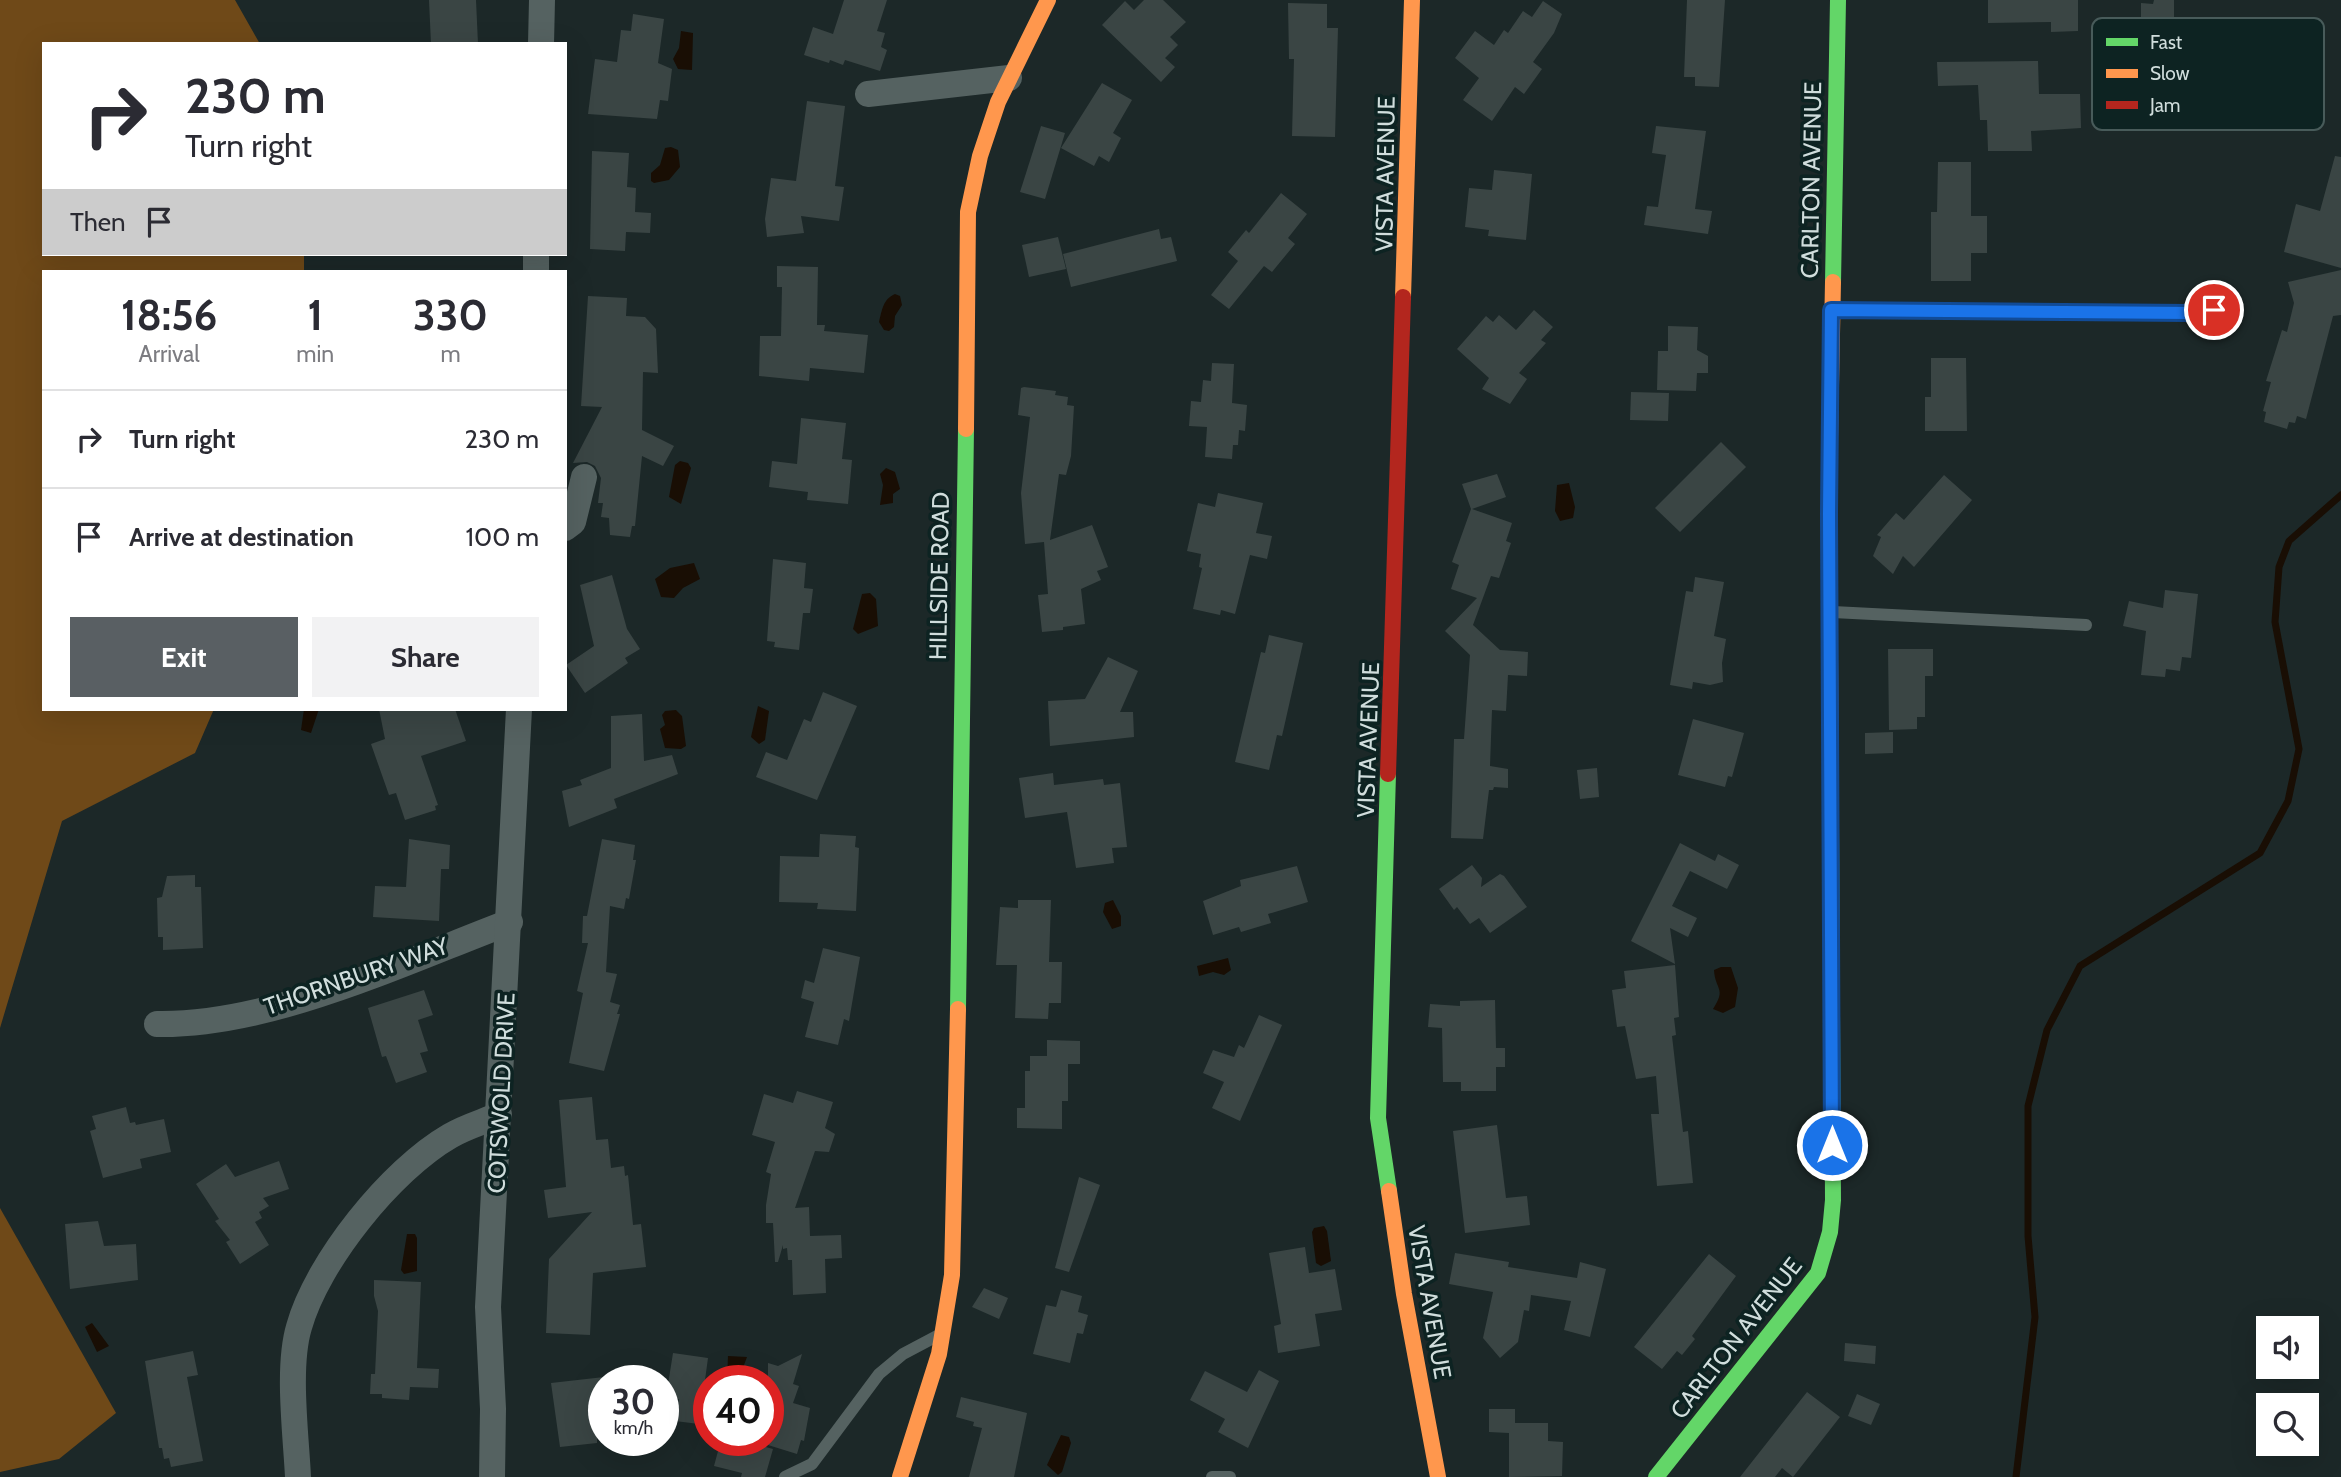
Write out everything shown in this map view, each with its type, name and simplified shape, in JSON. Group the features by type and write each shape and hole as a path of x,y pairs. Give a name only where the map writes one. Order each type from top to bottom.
{"street":[{"path":"541,42 542,0"},
{"name":"HILLSIDE ROAD","path":"943,1333 952,1275 956,1169 968,212 977,156 1009,78 1048,0"},
{"name":"VISTA AVENUE","path":"1412,0 1378,1118 1404,1294 1438,1477"},
{"name":"CARLTON AVENUE","path":"1656,1477 1818,1273 1830,1232 1833,1186 1829,611 1831,310 1838,0"},
{"path":"868,94 1009,78"},
{"path":"567,526 573,522 584,477"},
{"name":"COTSWOLD DRIVE","path":"492,1477 493,1409 488,1307 519,711"},
{"name":"THORNBURY WAY","path":"157,1024 215,1021 324,992 510,922"},
{"path":"298,1477 295,1365 298,1328 311,1297 338,1249 366,1211 403,1172 450,1136 499,1115"},
{"path":"900,1477 943,1333"}],"lane":[{"path":"1831,310 2190,313 2214,310"},
{"path":"1829,611 2086,625"},
{"path":"785,1477 813,1464 846,1414 889,1364 943,1333"},
{"path":"1212,1477 1230,1477"}],"shaded area":[{"path":"0,0 235,0 259,42 42,42 42,256 304,256 304,270 42,270 42,711 213,711 195,753 62,821 0,1028"},
{"path":"681,31 693,33 692,70 678,69 673,59 679,48"},
{"path":"665,148 678,150 680,167 669,180 654,183 651,181 651,173 660,165"},
{"path":"895,294 900,296 902,305 895,316 894,327 889,331 884,330 879,322 882,309 885,302"},
{"path":"680,461 688,463 691,468 681,504 669,497 675,465"},
{"path":"886,468 895,472 900,489 893,494 893,503 880,505 883,485 880,474"},
{"path":"1569,483 1575,507 1573,518 1560,521 1555,511 1557,485"},
{"path":"694,563 700,579 683,588 674,598 661,597 655,579 670,568"},
{"path":"870,593 876,599 878,626 858,634 853,629 862,594"},
{"path":"758,706 769,711 765,740 759,744 751,737"},
{"path":"676,710 682,716 686,746 681,749 665,748 660,729 665,725 662,715 665,711"},
{"path":"304,711 318,711 311,733 301,730"},
{"path":"1113,900 1121,916 1121,926 1112,929 1103,912 1105,903"},
{"path":"1228,958 1231,970 1224,975 1213,972 1199,976 1197,966"},
{"path":"1731,967 1738,988 1735,1007 1723,1013 1713,1009 1720,993 1714,970"},
{"path":"0,1208 116,1413 59,1459 0,1472"},
{"path":"1324,1226 1331,1261 1321,1266 1316,1263 1312,1232 1314,1228"},
{"path":"407,1234 415,1234 417,1238 417,1271 404,1274 401,1270"},
{"path":"92,1323 109,1346 97,1352 85,1327"},
{"path":"728,1356 747,1357 744,1365 728,1365"},
{"path":"1061,1435 1069,1437 1071,1443 1062,1472 1058,1475 1047,1465"}],"building":[{"path":"429,0 476,0 478,42 431,42"},
{"path":"844,0 887,0 877,31 885,33 881,47 887,50 880,71 845,60 843,65 804,55 813,27 833,34"},
{"path":"1144,0 1163,0 1186,22 1170,37 1178,45 1165,58 1175,67 1161,82 1102,25 1125,1 1134,10"},
{"path":"1687,0 1725,0 1719,87 1695,86 1695,77 1684,77"},
{"path":"1988,0 2078,0 2078,31 2051,32 2051,22 1988,23"},
{"path":"2154,0 2174,0 2174,18 2141,18 2141,3 2153,4"},
{"path":"1543,1 1562,14 1554,33 1533,62 1542,69 1524,94 1515,87 1492,121 1463,100 1479,78 1455,58 1475,31 1494,45 1504,30 1508,33 1523,11 1532,17"},
{"path":"1288,3 1327,4 1327,28 1338,28 1335,137 1292,136 1294,59 1289,59"},
{"path":"633,14 664,19 658,63 672,69 668,101 660,100 657,119 588,114 595,59 617,62 621,30 631,31"},
{"path":"2038,61 2039,94 2080,94 2081,128 2031,131 2032,151 1988,151 1987,120 1980,120 1978,85 1938,86 1937,62"},
{"path":"1102,83 1132,100 1113,133 1121,138 1109,162 1099,156 1094,166 1061,148"},
{"path":"807,101 845,106 835,186 844,187 839,221 801,216 804,233 767,237 765,219 771,178 796,181"},
{"path":"1041,126 1065,133 1045,199 1020,192"},
{"path":"1656,126 1706,131 1695,209 1712,211 1708,234 1644,225 1647,206 1658,207 1666,155 1652,153"},
{"path":"592,151 629,153 627,187 636,188 635,212 651,213 650,233 626,232 625,251 590,249"},
{"path":"2335,156 2341,157 2341,268 2284,252 2296,204 2320,211"},
{"path":"1938,162 1971,162 1971,216 1987,216 1987,253 1971,253 1971,281 1931,281 1931,212 1937,212"},
{"path":"1494,170 1532,174 1526,240 1488,236 1489,230 1465,227 1469,188 1492,190"},
{"path":"1281,193 1307,214 1288,238 1295,244 1272,272 1264,266 1229,309 1211,295 1238,261 1228,252 1246,230 1249,233"},
{"path":"1159,229 1161,239 1171,237 1177,261 1071,287 1063,254"},
{"path":"1058,237 1066,269 1029,277 1022,245"},
{"path":"777,266 818,267 817,325 825,325 824,331 868,335 864,373 810,368 809,381 759,376 760,336 781,336 782,287 777,287"},
{"path":"2341,270 2341,315 2333,316 2306,419 2297,416 2295,423 2289,422 2287,429 2264,422 2266,412 2263,411 2271,382 2266,381 2282,330 2287,332 2294,303 2288,282"},
{"path":"588,296 627,298 626,316 645,317 656,329 658,373 643,372 642,430 674,446 663,466 642,456 635,526 632,526 630,537 610,535 609,518 601,517 603,503 598,503 601,478 595,466 587,462 573,463 602,407 581,406"},
{"path":"1534,310 1553,327 1541,340 1546,343 1519,373 1527,379 1510,404 1482,389 1489,378 1457,349 1486,316 1493,322 1499,315 1516,330"},
{"path":"1668,326 1698,327 1697,350 1708,356 1708,373 1697,373 1696,391 1657,390 1658,351 1668,351"},
{"path":"1931,358 1966,358 1967,431 1925,431 1925,397 1931,397"},
{"path":"1212,363 1234,364 1232,403 1247,405 1245,431 1239,430 1238,445 1233,445 1232,459 1205,457 1207,427 1189,426 1191,401 1201,402 1203,380 1211,381"},
{"path":"1021,388 1056,391 1055,395 1068,397 1067,405 1074,406 1071,456 1066,475 1059,474 1050,540 1092,525 1108,567 1097,571 1101,580 1081,589 1085,624 1063,627 1063,630 1042,632 1038,595 1048,594 1044,542 1025,544 1021,493 1030,417 1018,415"},
{"path":"1631,392 1669,393 1668,421 1630,420"},
{"path":"801,418 846,423 842,459 852,460 848,504 807,500 808,492 769,487 772,461 797,464"},
{"path":"1721,442 1746,467 1680,532 1655,508"},
{"path":"1497,474 1506,497 1472,509 1512,523 1506,541 1511,543 1499,578 1491,576 1473,625 1500,650 1528,652 1527,676 1508,675 1506,711 1492,710 1490,766 1508,769 1508,788 1494,787 1489,790 1483,839 1451,838 1454,739 1464,739 1470,655 1445,631 1477,598 1451,589 1459,565 1452,562 1471,509 1462,484"},
{"path":"1944,475 1972,500 1914,567 1903,556 1893,574 1873,556 1881,537 1877,535 1896,513 1904,520"},
{"path":"1218,493 1263,503 1256,533 1272,536 1267,559 1250,555 1235,614 1221,610 1220,615 1193,609 1202,568 1199,567 1201,554 1187,551 1198,503 1215,507"},
{"path":"773,559 806,563 804,588 813,589 810,613 803,613 799,650 774,647 775,642 767,641"},
{"path":"612,575 627,629 640,649 625,658 628,663 585,693 567,666 594,646 580,585"},
{"path":"1695,577 1724,582 1714,636 1726,639 1722,663 1723,682 1710,685 1693,682 1692,689 1670,685 1686,591 1693,592"},
{"path":"2165,590 2198,594 2191,658 2182,657 2180,671 2166,669 2165,677 2141,675 2146,631 2123,626 2129,601 2163,608"},
{"path":"1269,635 1303,643 1282,736 1277,735 1269,770 1235,762 1261,652 1265,653"},
{"path":"1888,649 1933,649 1933,676 1925,676 1925,717 1917,717 1917,729 1889,730"},
{"path":"1108,657 1138,671 1120,712 1133,712 1134,737 1050,746 1048,701 1085,699"},
{"path":"823,692 857,706 817,800 756,777 766,752 787,760 804,719 811,722"},
{"path":"379,711 456,711 466,741 421,756 438,805 435,806 436,810 405,820 396,793 389,795 371,744 385,739"},
{"path":"642,714 644,761 672,755 678,774 614,799 617,808 569,827 562,791 582,785 580,780 611,768 611,716"},
{"path":"1693,719 1744,733 1732,777 1728,776 1725,787 1678,775"},
{"path":"1893,732 1893,753 1865,754 1865,733"},
{"path":"1597,768 1599,797 1580,799 1577,770"},
{"path":"1053,773 1054,785 1103,779 1104,785 1120,783 1127,847 1112,848 1114,863 1076,868 1067,812 1025,818 1019,778"},
{"path":"820,834 856,836 855,847 859,848 856,911 817,909 818,903 779,902 780,856 819,857"},
{"path":"409,839 450,845 449,869 441,869 439,921 373,917 375,886 406,887"},
{"path":"602,839 635,845 633,860 636,860 629,899 626,898 624,909 610,906 606,972 617,974 610,1002 620,1005 617,1014 620,1014 604,1071 569,1063 583,993 577,991 588,943 582,943 583,916 587,916"},
{"path":"1680,843 1715,861 1718,854 1739,865 1727,889 1690,871 1672,906 1697,918 1688,937 1670,928 1675,964 1631,941"},
{"path":"1472,865 1482,878 1481,887 1500,874 1527,907 1490,933 1479,918 1470,924 1457,907 1454,910 1439,889"},
{"path":"1297,866 1308,902 1268,914 1271,923 1241,932 1239,927 1213,935 1203,901 1241,886 1240,880"},
{"path":"195,875 195,887 201,887 203,948 163,950 163,937 158,937 157,898 162,897 167,876"},
{"path":"1018,900 1051,900 1049,962 1062,962 1061,1003 1049,1003 1048,1019 1015,1018 1017,965 996,965 1000,907 1018,908"},
{"path":"823,948 860,957 849,1021 844,1019 838,1045 805,1037 814,1002 801,998 805,980 814,983"},
{"path":"1675,965 1679,1017 1674,1018 1676,1035 1672,1036 1683,1132 1688,1131 1693,1183 1657,1186 1651,1114 1659,1114 1656,1076 1636,1079 1625,1026 1617,1027 1612,990 1626,988 1624,971"},
{"path":"424,990 433,1015 418,1020 428,1051 420,1053 427,1072 396,1083 386,1056 382,1057 368,1008"},
{"path":"1495,1000 1496,1048 1505,1048 1505,1067 1496,1067 1496,1091 1461,1091 1461,1082 1443,1082 1442,1028 1428,1027 1430,1004 1460,1006 1460,1001"},
{"path":"1259,1015 1282,1025 1240,1121 1212,1108 1224,1082 1203,1073 1213,1050 1234,1057 1239,1045 1244,1048"},
{"path":"1047,1040 1080,1041 1080,1064 1068,1064 1068,1101 1062,1101 1062,1129 1017,1128 1017,1108 1025,1108 1025,1071 1030,1071 1030,1056 1047,1056"},
{"path":"797,1091 833,1102 825,1128 835,1134 829,1152 815,1151 795,1208 809,1207 810,1236 841,1235 842,1258 825,1259 826,1293 793,1295 792,1260 788,1260 787,1248 783,1249 783,1245 778,1262 775,1262 773,1223 766,1223 771,1174 766,1172 775,1142 752,1135 764,1094 793,1103"},
{"path":"592,1097 596,1140 608,1139 611,1168 624,1166 625,1176 628,1175 633,1225 641,1224 646,1267 593,1273 590,1335 546,1333 549,1259 592,1212 548,1218 544,1190 566,1187 559,1100"},
{"path":"126,1107 130,1123 135,1122 136,1125 164,1119 171,1152 140,1159 142,1168 103,1178 90,1131 96,1129 92,1116"},
{"path":"1497,1125 1506,1198 1527,1196 1530,1225 1465,1233 1453,1131"},
{"path":"279,1161 289,1189 263,1198 269,1206 259,1212 262,1218 255,1222 269,1245 240,1264 226,1242 230,1240 215,1221 219,1219 196,1184 226,1164 235,1177"},
{"path":"1079,1177 1100,1185 1069,1272 1055,1268"},
{"path":"98,1221 104,1246 136,1244 138,1280 70,1289 65,1224"},
{"path":"1305,1247 1309,1273 1335,1269 1342,1310 1315,1314 1320,1346 1278,1353 1274,1326 1281,1324 1269,1253"},
{"path":"1455,1253 1509,1262 1508,1267 1577,1278 1580,1262 1606,1269 1590,1337 1564,1330 1571,1301 1531,1295 1529,1311 1524,1310 1518,1342 1500,1358 1483,1338 1493,1292 1449,1284"},
{"path":"1709,1254 1736,1276 1692,1336 1695,1339 1682,1355 1677,1351 1662,1369 1634,1347"},
{"path":"374,1280 421,1282 417,1368 439,1369 438,1388 410,1387 409,1400 382,1398 382,1394 370,1394 371,1374 375,1374 378,1311"},
{"path":"984,1288 1008,1298 999,1319 972,1307"},
{"path":"1061,1290 1082,1296 1078,1312 1088,1315 1083,1334 1077,1333 1070,1363 1033,1354 1046,1305 1056,1307"},
{"path":"1845,1343 1876,1346 1875,1364 1844,1361"},
{"path":"193,1351 198,1375 187,1377 203,1461 171,1467 169,1458 164,1459 162,1448 159,1448 145,1361"},
{"path":"673,1353 708,1358 707,1365 693,1365 693,1423 679,1422 679,1365 671,1365"},
{"path":"802,1354 793,1384 799,1386 793,1403 810,1408 804,1441 801,1440 797,1454 784,1450 784,1365 780,1365"},
{"path":"1259,1370 1279,1381 1248,1448 1218,1432 1225,1419 1190,1400 1205,1371 1247,1392"},
{"path":"588,1379 588,1444 560,1447 551,1383"},
{"path":"1807,1392 1840,1417 1793,1477 1782,1468 1775,1477 1740,1477"},
{"path":"1857,1394 1880,1404 1871,1425 1848,1416"},
{"path":"961,1397 1027,1413 1014,1477 969,1477 982,1428 973,1426 974,1422 956,1417"},
{"path":"1489,1409 1515,1409 1515,1423 1548,1423 1548,1441 1563,1442 1562,1476 1509,1477 1509,1433 1489,1432"},
{"path":"717,1456 771,1456 765,1477 741,1477 742,1473 714,1466"}],"waterway":[{"path":"2016,1477 2035,1317 2028,1236 2028,1106 2047,1030 2080,966 2260,853 2288,801 2299,749 2275,622 2279,567 2289,541 2341,495"}],"traffic: fast":[{"path":"1833,282 1838,0"},
{"path":"958,1009 966,429"},
{"path":"1388,774 1378,1118 1389,1191"},
{"path":"1656,1477 1818,1273 1830,1232 1833,1200 1831,826"}],"traffic: slow":[{"path":"966,429 968,212 980,156 998,102 1048,0"},
{"path":"1403,297 1412,0"},
{"path":"1831,826 1829,489 1833,282"},
{"path":"900,1477 939,1354 952,1275 958,1009"},
{"path":"1389,1191 1404,1294 1438,1477"}],"traffic: jam":[{"path":"1388,774 1403,297"}],"route":[{"path":"1832,1145 1829,514 1831,310 2190,313 2214,310"}]}
